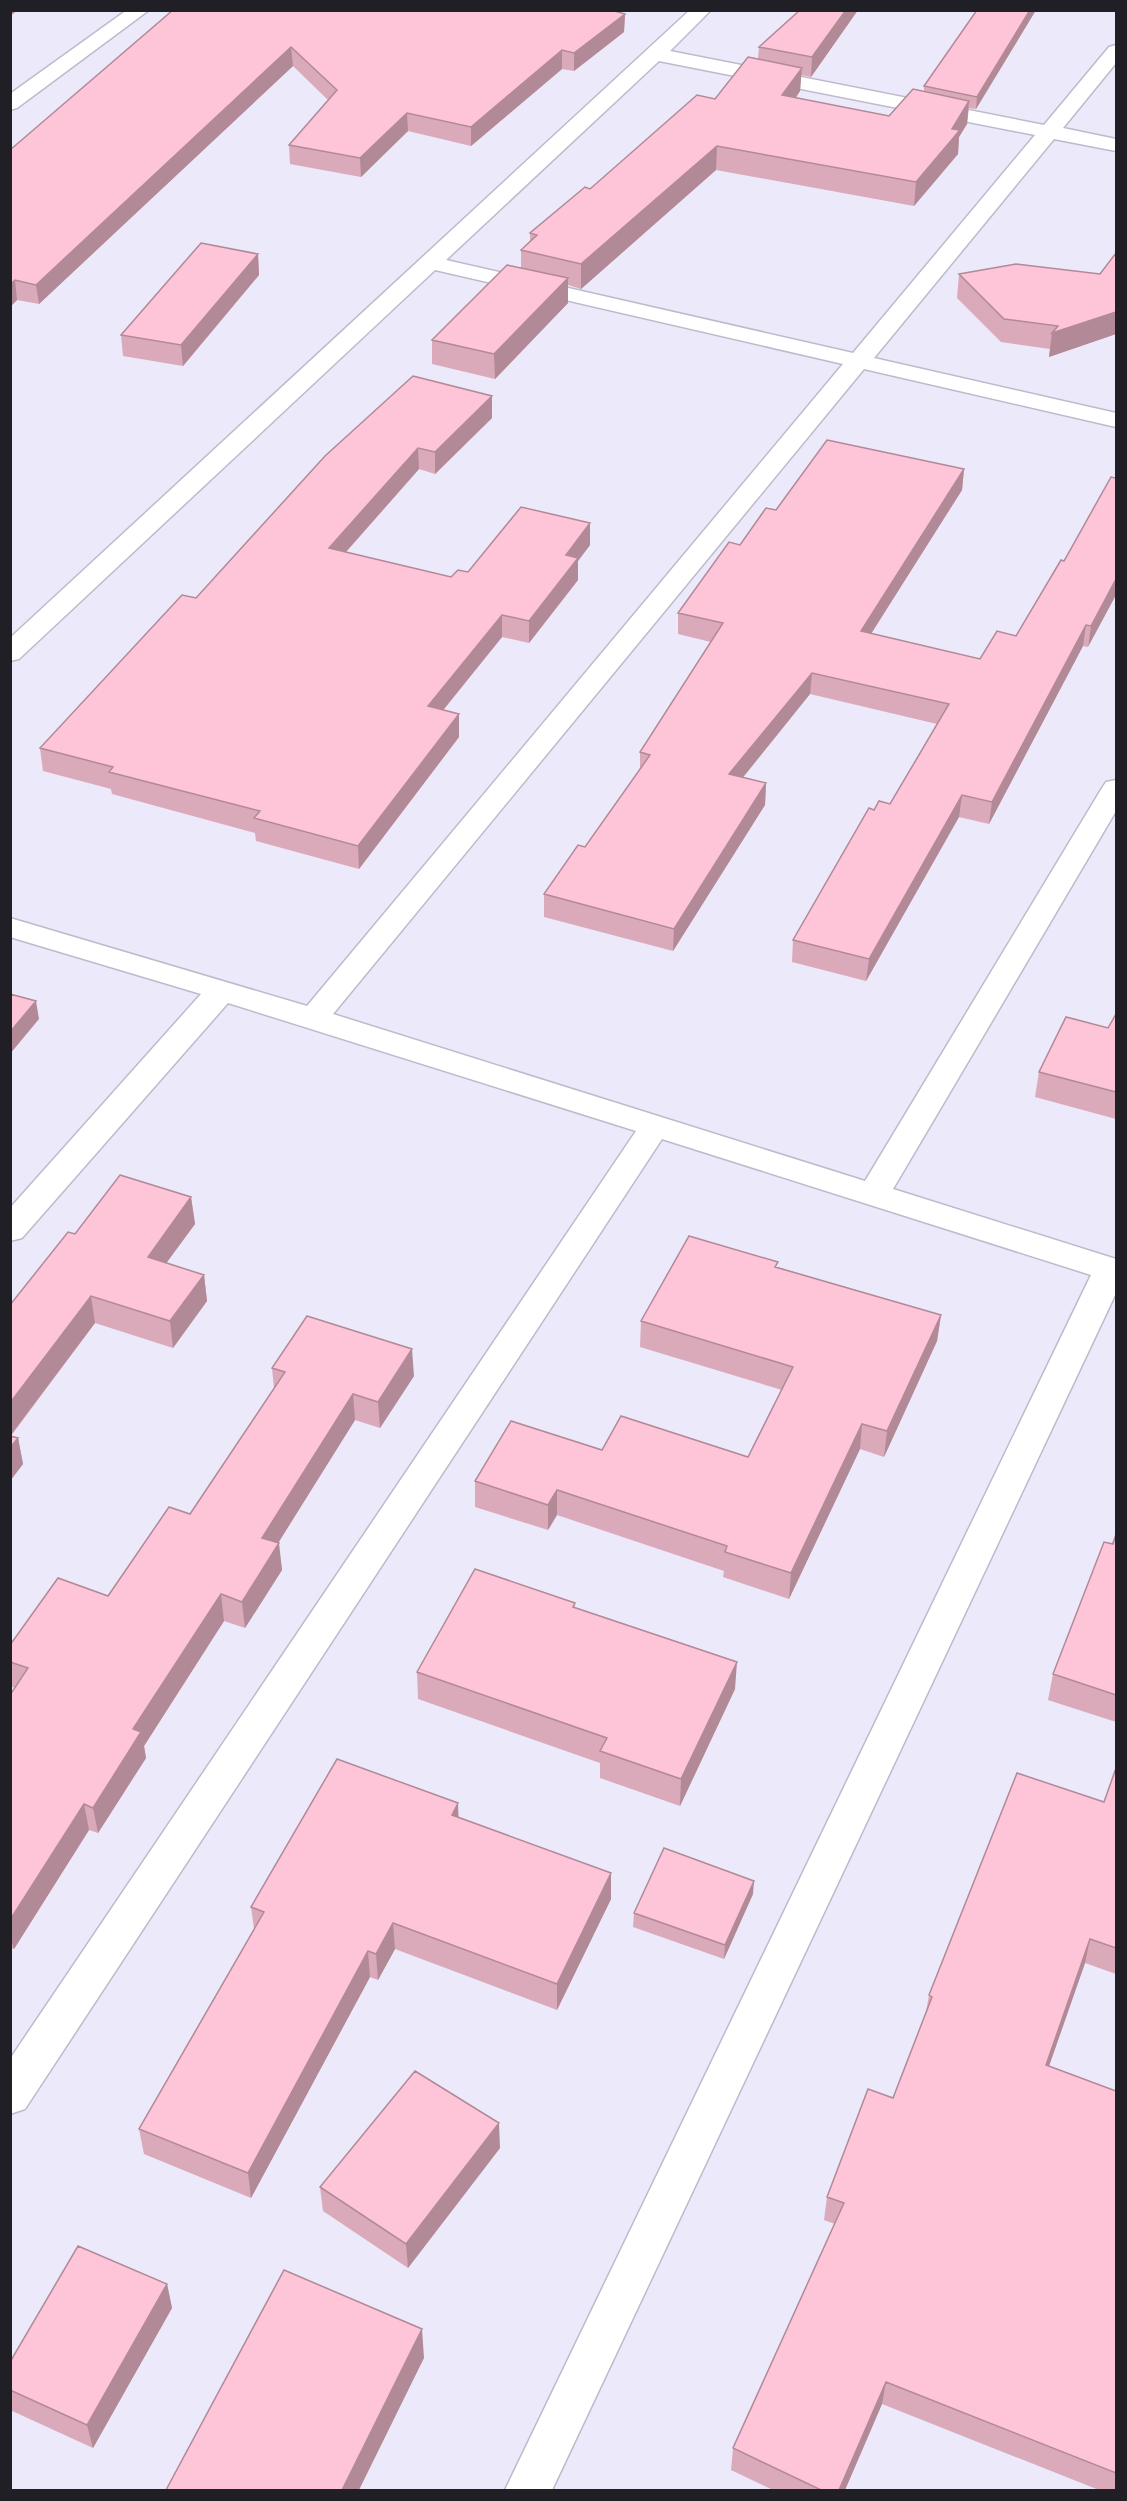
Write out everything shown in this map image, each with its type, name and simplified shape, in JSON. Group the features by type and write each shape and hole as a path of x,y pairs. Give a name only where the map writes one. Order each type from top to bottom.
{"street":[{"path":"10,105 140,10"},
{"path":"10,653 702,10"},
{"path":"313,1018 1116,51"},
{"path":"656,54 1116,145"},
{"path":"431,263 1116,420"},
{"path":"873,1195 1116,788"},
{"path":"10,927 313,1018 1114,1270 528,2490"},
{"path":"10,1230 222,990"},
{"path":"10,2095 655,1126"}],"building":[{"path":"173,10 611,10 625,14 574,53 562,50 471,127 407,113 360,158 289,145 337,90 291,47 36,285 15,280 10,285 10,150"},
{"path":"800,10 846,10 812,57 759,47"},
{"path":"977,10 1030,10 977,97 924,86"},
{"path":"748,57 802,68 782,95 889,116 913,89 969,101 952,129 960,130 916,182 717,146 581,264 521,250 537,235 530,233 585,187 590,189 697,95 715,99"},
{"path":"201,243 258,254 181,345 121,335"},
{"path":"1116,253 1116,312 1052,333 1058,326 1004,319 959,274 1016,264 1100,274"},
{"path":"507,265 568,278 494,354 432,340"},
{"path":"413,376 492,396 435,452 418,448 329,548 451,577 458,570 468,572 521,507 590,523 566,555 578,558 529,621 502,615 428,706 459,714 358,846 254,818 260,811 109,772 113,767 40,748 182,595 196,598 325,456"},
{"path":"827,440 964,469 861,631 980,659 997,631 1016,636 1061,560 1064,561 1111,477 1116,478 1116,579 1091,626 1086,625 992,802 962,795 869,959 793,940 869,808 874,810 879,801 890,804 949,704 812,673 729,774 766,783 674,929 544,894 578,845 585,847 650,755 640,752 723,623 678,613 729,542 740,545 766,508 776,510"},
{"path":"10,994 36,1001 10,1032"},
{"path":"1116,1014 1116,1092 1039,1072 1066,1017 1108,1028"},
{"path":"120,1175 191,1197 148,1257 204,1275 170,1321 91,1296 10,1403 10,1305 68,1232 75,1234"},
{"path":"689,1236 778,1262 775,1267 941,1315 887,1431 862,1424 791,1573 725,1552 727,1546 557,1490 548,1505 475,1481 511,1421 602,1450 621,1416 748,1457 793,1367 641,1321"},
{"path":"307,1316 412,1349 378,1402 353,1394 262,1538 279,1543 242,1602 221,1594 133,1729 141,1732 93,1808 84,1804 10,1920 10,1695 28,1668 10,1662 10,1645 58,1578 108,1596 169,1507 190,1514 285,1372 272,1368"},
{"path":"10,1436 18,1438 10,1448"},
{"path":"1116,1534 1116,1695 1053,1674 1104,1542 1113,1544"},
{"path":"475,1569 575,1603 573,1607 737,1662 681,1779 600,1751 607,1738 417,1672"},
{"path":"337,1759 458,1803 452,1815 611,1873 557,1984 393,1923 376,1954 368,1951 248,2173 139,2129 264,1912 251,1907"},
{"path":"1116,1768 1116,1948 1090,1939 1046,2065 1116,2091 1116,2473 886,2382 839,2490 821,2490 733,2448 844,2203 827,2197 868,2089 893,2098 932,1997 929,1995 1017,1773 1104,1802"},
{"path":"664,1848 754,1881 725,1945 634,1913"},
{"path":"415,2071 499,2123 406,2244 320,2187"},
{"path":"78,2246 167,2284 87,2425 10,2390 10,2362"},
{"path":"284,2270 422,2329 342,2490 166,2490"}]}
